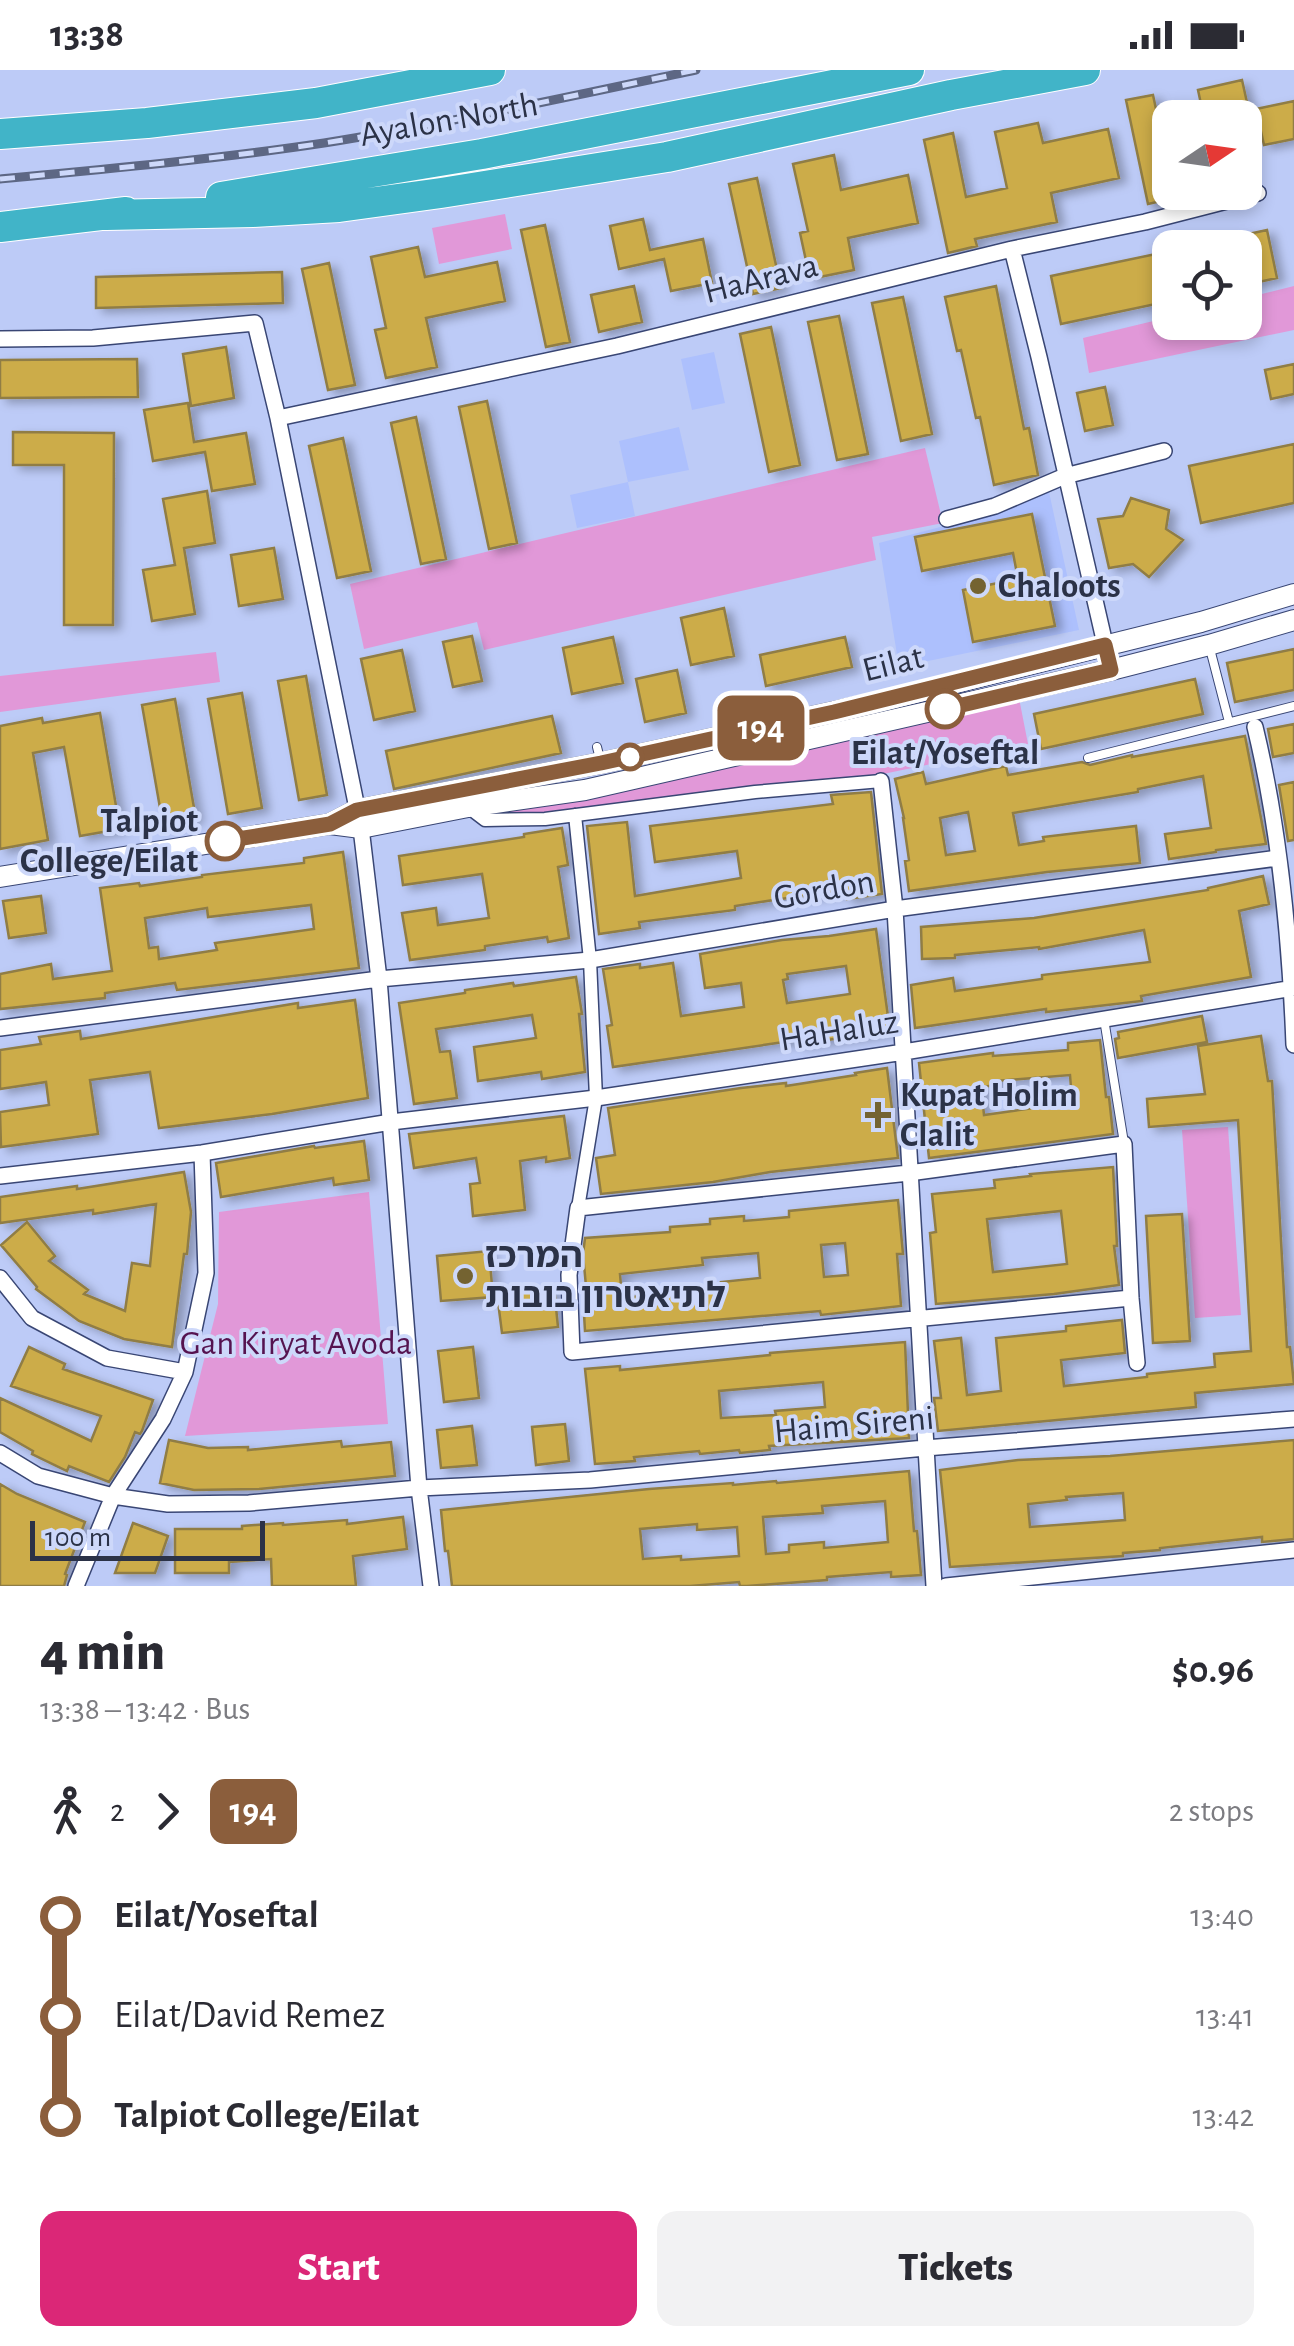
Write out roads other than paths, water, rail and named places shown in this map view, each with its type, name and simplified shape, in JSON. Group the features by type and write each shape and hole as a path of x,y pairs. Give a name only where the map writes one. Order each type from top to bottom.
{"highway":[{"path":"398,87 462,70"},
{"path":"0,134 147,123 316,103 490,70"},
{"name":"Ayalon North","path":"0,227 106,215 482,154 909,70"},
{"path":"106,215 339,207 441,193 667,156 1085,70"}],"street":[{"name":"HaArava","path":"278,418 501,367 617,346 1012,248 1193,210"},
{"path":"1012,248 1111,670"},
{"path":"0,339 93,338 255,323 278,418 318,633 359,819 379,979 419,1488 431,1586"},
{"path":"947,519 994,506 1065,476 1164,451"},
{"name":"Eilat","path":"359,819 599,755 743,732 870,704 1201,622 1294,594"},
{"name":"Eilat","path":"0,877 359,819 585,790 1111,670 1294,620"},
{"path":"1255,728 1268,781 1278,858 1293,988 1294,1045"},
{"path":"468,808 485,820 544,818 881,780 895,909 934,1586"},
{"path":"574,815 590,960 596,1098 568,1276 572,1352 1131,1298"},
{"name":"Gordon","path":"0,1028 379,979 590,960 895,909 1278,858"},
{"name":"HaHaluz","path":"0,1176 202,1153 391,1122 596,1098 1293,988"},
{"path":"578,1208 910,1173 1124,1144 1138,1363"},
{"path":"76,1586 113,1496 164,1420 185,1372 206,1273 202,1153"},
{"path":"0,1278 32,1318 106,1358 185,1372"},
{"name":"Haim Sireni","path":"0,1453 38,1476 113,1496 168,1504 249,1504 419,1488 590,1480 1294,1418"},
{"path":"946,1586 1294,1550"}],"lane":[{"path":"1209,646 1229,722"},
{"path":"1088,758 1294,706"},
{"path":"736,710 743,732"},
{"path":"1104,1019 1124,1144"}],"railway":[{"path":"0,179 324,143 696,70"}],"place":[{"name":"Chaloots","path":"978,586"},
{"name":"Eilat/Yoseftal","path":"945,709"},
{"name":"Talpiot College/Eilat","path":"225,841"},
{"name":"Kupat Holim Clalit","path":"878,1115"},
{"name":"המרכז לתיאטרון בובות","path":"465,1276"}],"park label":[{"name":"Gan Kiryat Avoda","path":"296,1343"}]}
